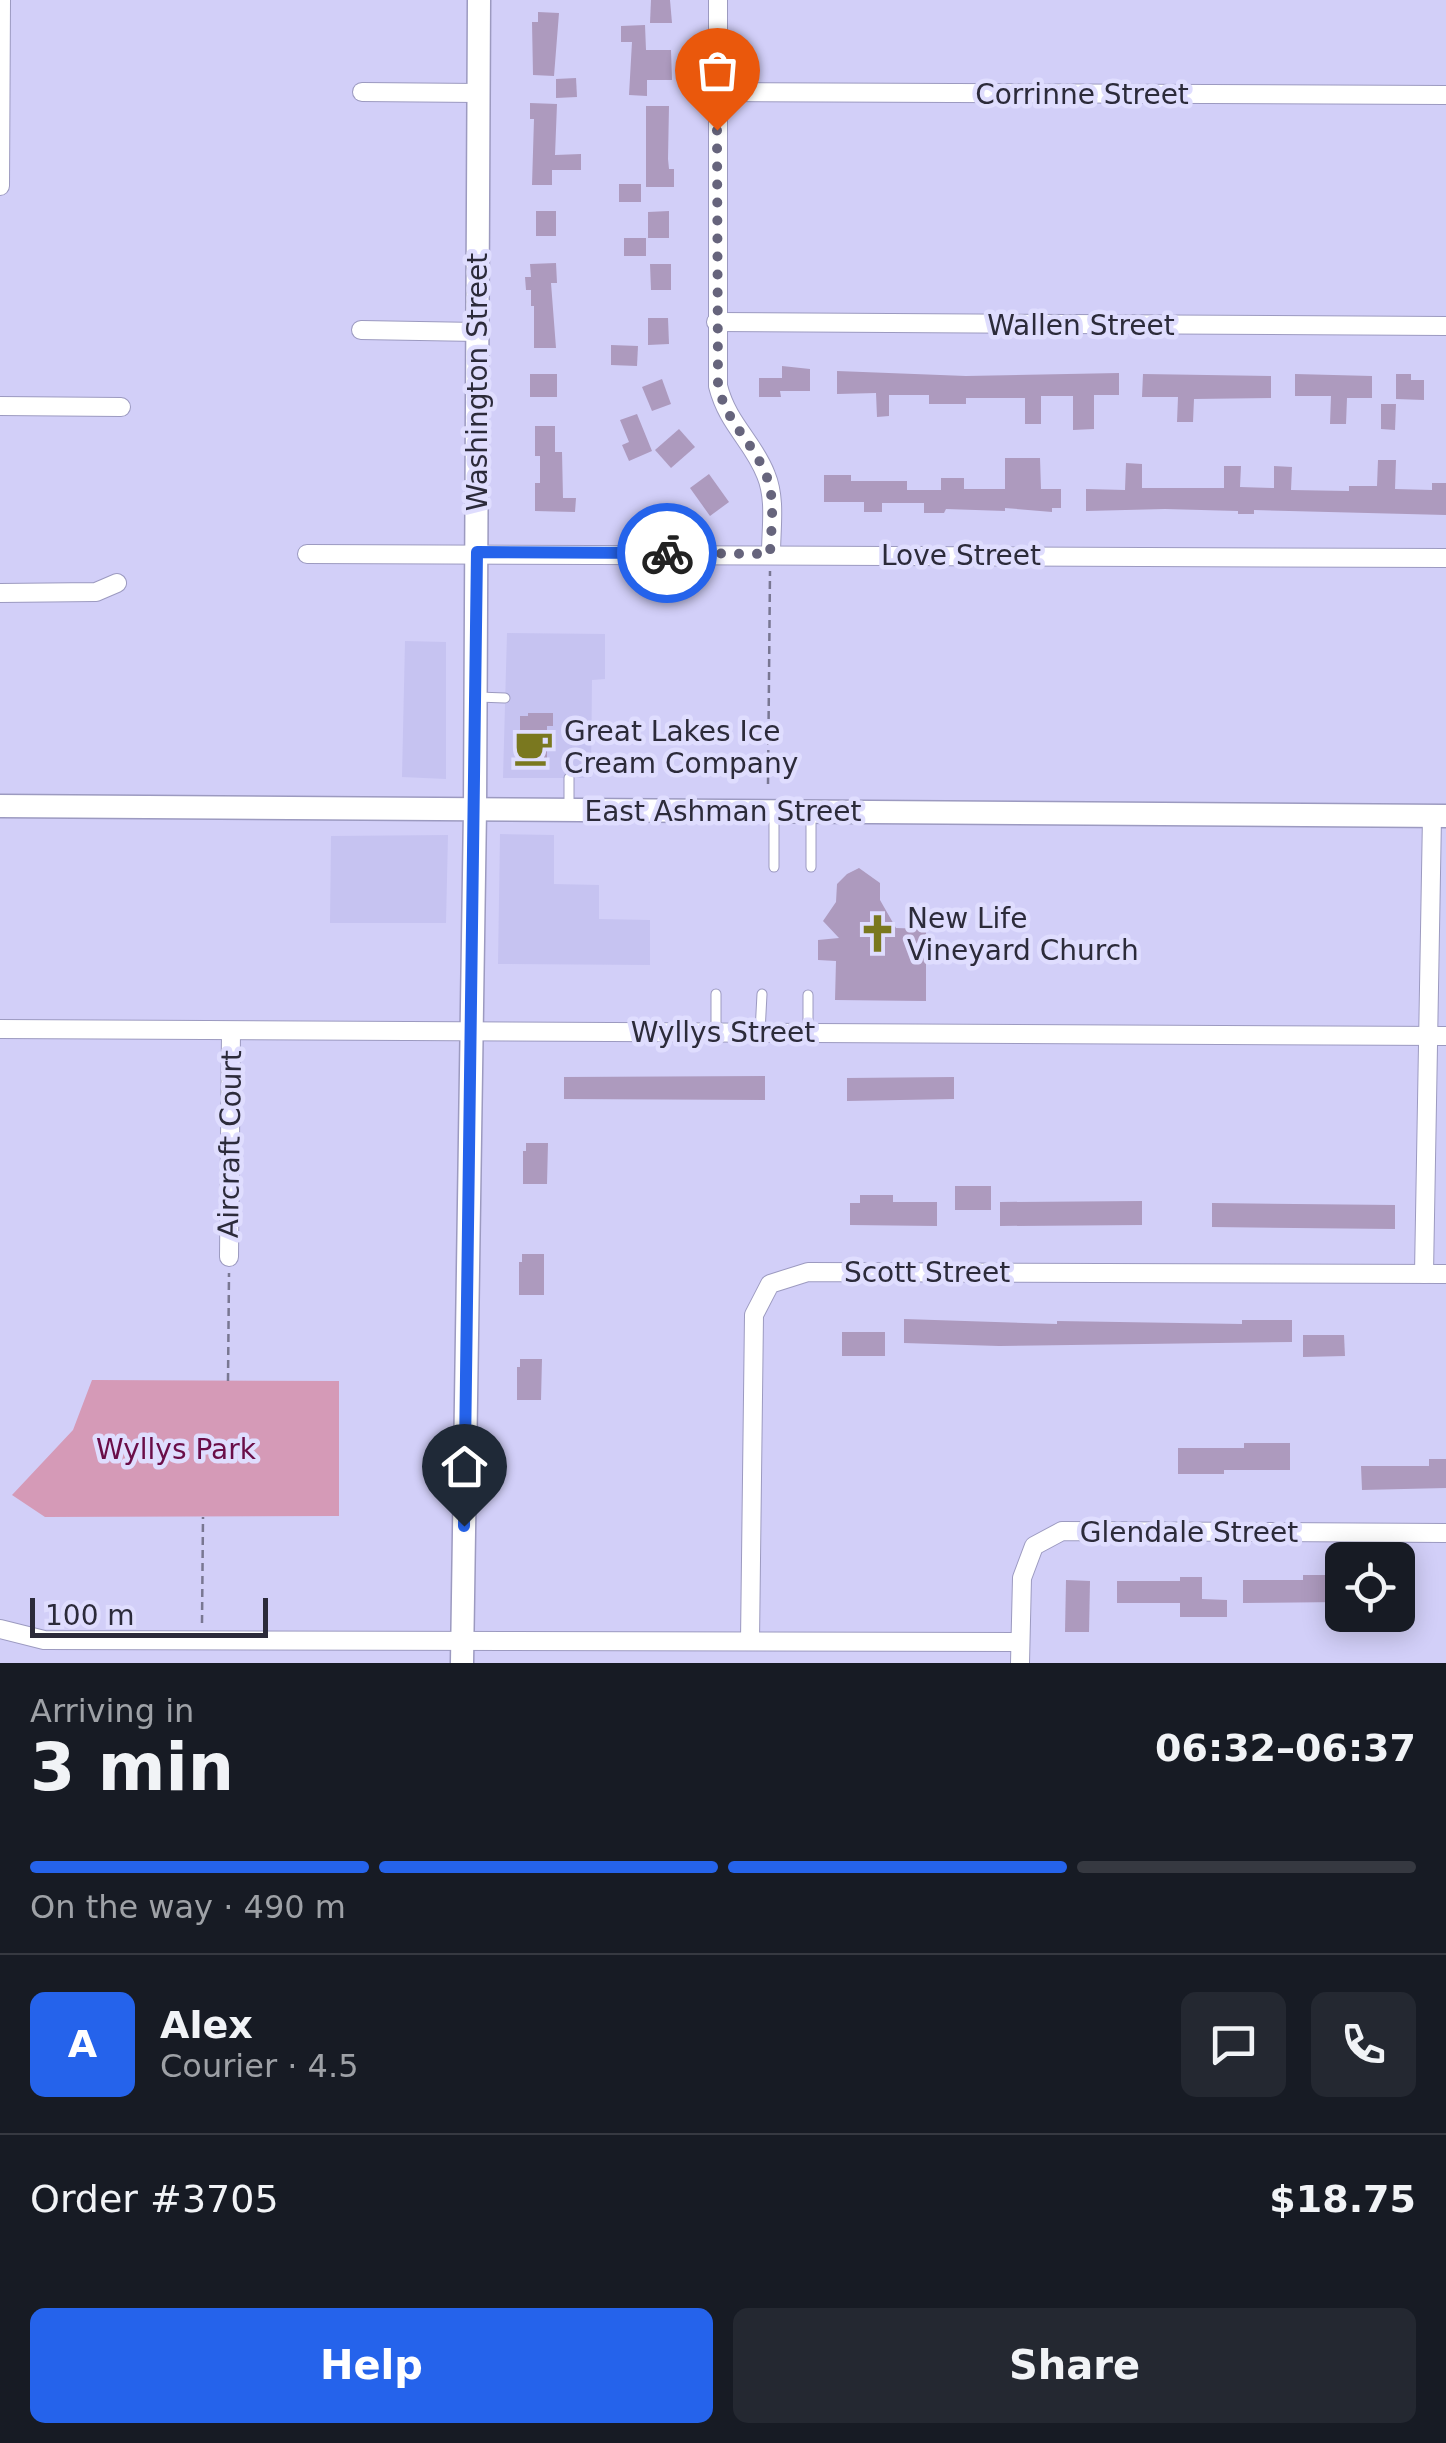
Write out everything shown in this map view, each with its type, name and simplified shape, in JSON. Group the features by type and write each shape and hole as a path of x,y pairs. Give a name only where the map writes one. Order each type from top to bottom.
{"street":[{"path":"0,186 1,0"},
{"name":"Washington Street","path":"463,1652 475,809 479,0"},
{"path":"718,0 718,386 730,421 760,462 772,494 770,554"},
{"path":"362,92 478,93"},
{"name":"Corrinne Street","path":"718,92 1446,96"},
{"name":"Wallen Street","path":"716,322 1446,326"},
{"path":"360,330 478,332"},
{"path":"0,406 121,407"},
{"name":"Love Street","path":"308,554 1446,558"},
{"path":"0,593 96,592 117,583"},
{"name":"East Ashman Street","path":"0,806 1439,816"},
{"path":"1424,1274 1436,1036 1439,816"},
{"name":"Wyllys Street","path":"0,1030 1436,1036"},
{"name":"Aircraft Court","path":"229,1257 232,1031"},
{"name":"Scott Street","path":"750,1641 754,1315 770,1284 808,1272 1446,1274"},
{"name":"Glendale Street","path":"1020,1642 1022,1578 1034,1546 1062,1531 1446,1533"},
{"path":"0,1628 44,1640 202,1640 463,1652 750,1641 1020,1642 1020,1663"}],"lane":[{"path":"476,697 505,698"},
{"path":"569,810 570,778"},
{"path":"774,812 774,867"},
{"path":"811,812 811,868"},
{"path":"716,994 716,1032"},
{"path":"760,1032 762,994"},
{"path":"808,996 808,1032"}],"path":[{"path":"768,784 770,554"},
{"path":"228,1381 229,1257"},
{"path":"202,1640 203,1517"}],"shaded area":[{"path":"507,633 605,634 605,679 592,680 591,778 503,778"},
{"path":"405,641 446,642 446,779 402,777"},
{"path":"500,834 554,835 554,884 599,885 599,919 650,920 650,965 498,964"},
{"path":"448,835 446,923 330,923 331,836"}],"green space":[{"name":"Wyllys Park","path":"92,1380 339,1381 339,1516 45,1517 12,1495 73,1430"}],"building":[{"path":"651,0 670,0 672,23 650,23"},
{"path":"538,12 559,13 554,76 533,75 532,22 538,22"},
{"path":"645,25 646,50 671,50 672,80 647,80 647,96 629,95 632,42 621,42 621,26"},
{"path":"576,78 577,97 556,98 556,79"},
{"path":"530,103 557,104 555,155 581,154 581,170 552,170 552,185 532,185 534,119 530,119"},
{"path":"646,106 669,106 668,159 669,169 674,169 674,187 646,187"},
{"path":"619,184 641,184 641,202 619,202"},
{"path":"536,211 556,211 556,236 536,236"},
{"path":"669,211 669,238 648,238 648,212"},
{"path":"624,238 646,238 646,256 624,256"},
{"path":"556,263 557,283 551,283 556,348 534,348 534,306 525,277 531,277 530,264"},
{"path":"650,264 671,264 671,290 651,290"},
{"path":"648,318 668,318 669,344 648,345"},
{"path":"611,345 638,346 637,366 611,365"},
{"path":"782,366 810,369 810,391 780,391 781,397 759,397 759,378 782,378"},
{"path":"837,371 966,376 1119,373 1119,395 1094,395 1094,429 1073,430 1073,396 1041,396 1041,424 1025,424 1025,398 966,398 966,404 929,404 929,395 889,395 889,416 877,417 876,393 837,394"},
{"path":"530,374 557,374 557,397 530,397"},
{"path":"1143,374 1271,376 1271,398 1194,399 1193,422 1177,422 1178,397 1142,397"},
{"path":"1295,374 1372,376 1372,398 1347,398 1346,424 1330,424 1331,396 1295,396"},
{"path":"1396,374 1411,374 1411,380 1424,380 1424,400 1396,399"},
{"path":"662,379 671,404 652,411 642,387"},
{"path":"1381,404 1396,404 1395,430 1381,429"},
{"path":"637,414 652,451 629,461 622,445 629,442 620,420"},
{"path":"535,426 555,426 555,452 562,452 563,498 576,498 575,512 535,511 540,456 535,456"},
{"path":"679,429 695,447 671,468 655,450"},
{"path":"1005,458 1040,458 1041,489 1061,489 1061,508 1052,508 1052,512 1005,508 924,513 924,503 882,503 882,512 864,512 864,502 824,502 824,475 851,475 851,481 907,481 907,490 941,490 941,478 964,478 964,489 1005,489"},
{"path":"1378,460 1396,460 1395,489 1432,490 1432,483 1446,483 1446,515 1086,511 1086,489 1125,490 1126,463 1142,464 1142,488 1224,488 1224,466 1241,466 1240,487 1274,488 1274,466 1292,467 1291,490 1349,491 1349,486 1377,486"},
{"path":"709,474 729,502 710,516 690,488"},
{"name":"Great Lakes Ice Cream Company","path":"553,713 553,726 547,726 547,768 520,768 520,716"},
{"name":"New Life Vineyard Church","path":"859,868 880,883 880,900 896,928 926,929 926,1001 835,1000 836,961 818,960 818,940 839,938 823,921 836,902 837,884"},
{"path":"765,1076 765,1100 564,1099 564,1077"},
{"path":"954,1077 954,1099 847,1101 847,1078"},
{"path":"526,1143 548,1143 547,1184 523,1184"},
{"path":"955,1186 991,1186 991,1210 955,1210"},
{"path":"860,1195 893,1195 893,1202 937,1202 937,1226 850,1225 850,1203 860,1203"},
{"path":"1142,1201 1142,1225 1000,1226 1000,1202"},
{"path":"1212,1203 1395,1205 1395,1229 1212,1227"},
{"path":"522,1254 544,1254 544,1295 519,1295"},
{"path":"904,1319 1057,1324 1242,1324 1242,1320 1292,1320 1292,1342 999,1346 904,1343"},
{"path":"842,1332 885,1332 885,1356 842,1356"},
{"path":"1303,1335 1344,1335 1345,1356 1303,1357"},
{"path":"520,1359 542,1359 541,1400 517,1400"},
{"path":"1244,1443 1290,1443 1290,1470 1178,1474 1178,1448 1244,1448"},
{"path":"1429,1459 1446,1459 1446,1488 1362,1490 1361,1466 1429,1466"},
{"path":"1303,1575 1325,1575 1325,1602 1243,1603 1243,1580 1303,1580"},
{"path":"1180,1577 1202,1577 1202,1599 1227,1600 1227,1617 1180,1617 1180,1603 1117,1603 1117,1581 1180,1581"},
{"path":"1066,1580 1090,1581 1089,1632 1065,1632"}],"way so far":[{"path":"667,553 770,554 772,494 767,476 730,421 718,386 717,130"}],"place":[{"name":"Great Lakes Ice Cream Company","path":"534,747"},
{"name":"New Life Vineyard Church","path":"877,934"}],"route":[{"path":"464,1526 477,552 667,553"}]}
